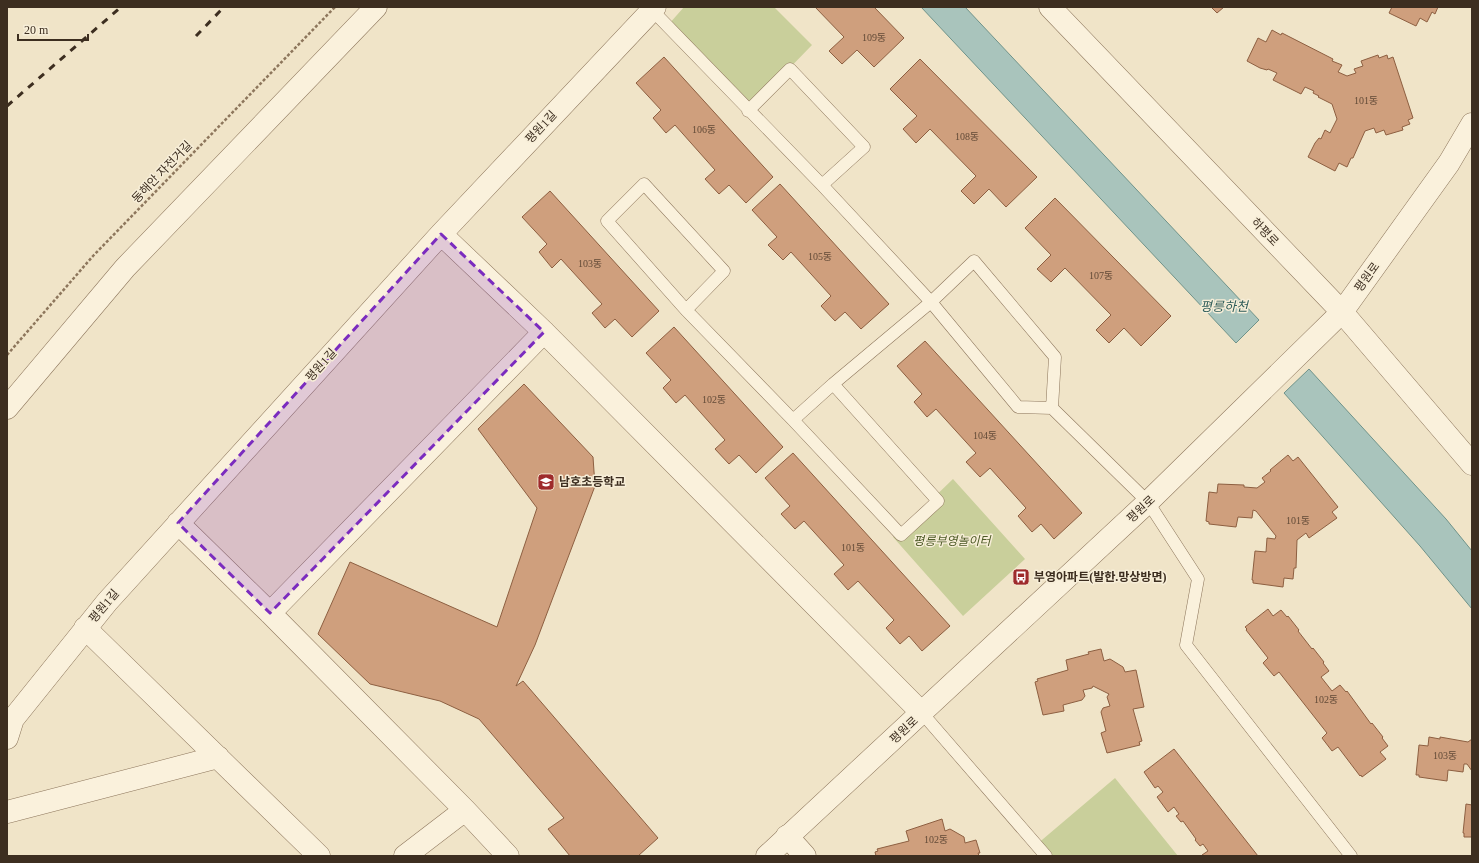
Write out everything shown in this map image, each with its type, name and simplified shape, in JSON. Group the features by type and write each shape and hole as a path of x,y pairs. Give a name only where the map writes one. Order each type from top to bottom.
{"street":[{"path":"7,408 125,268 376,7"},
{"name":"하평로","path":"1050,7 1342,312 1472,464"},
{"name":"평원1길","path":"7,738 13,719 107,602 441,234 653,8"},
{"name":"평원로","path":"767,856 1148,502 1342,312 1449,163 1472,124"},
{"path":"441,234 544,332 922,713"},
{"path":"270,613 544,332"},
{"path":"178,523 270,613 465,810 508,856"},
{"path":"85,628 318,856"},
{"path":"7,812 218,757"},
{"path":"405,856 465,810"},
{"path":"787,836 805,856"}],"lane":[{"path":"653,8 931,302 1018,407 1052,408 1148,502 1198,579 1186,645 1351,856"},
{"path":"748,110 790,69 864,147 822,185"},
{"path":"686,310 724,271 644,184 607,221 686,310 793,420 901,535 938,501 833,384"},
{"path":"793,420 833,384 931,302 974,261 1055,357 1052,408"},
{"path":"922,713 1046,856"}],"path":[{"name":"동해안 자전거길","path":"7,355 93,256 335,7"}],"highlighted area":[{"path":"441,234 544,332 270,613 178,523"}],"green space":[{"path":"684,7 774,7 812,45 748,111 669,24"},
{"name":"평릉부영놀이터","path":"953,479 1025,559 963,616 893,537"},
{"path":"1115,778 1178,856 1046,856 1036,845"}],"water":[{"name":"평릉하천","path":"921,7 965,7 1259,320 1236,343"},
{"path":"1309,369 1446,519 1472,551 1472,609 1420,546 1284,393"}],"building":[{"path":"815,7 874,7 904,38 874,67 857,50 842,64 829,51 844,37"},
{"path":"1211,7 1224,7 1217,13"},
{"path":"1392,7 1438,7 1435,14 1432,12 1427,22 1420,18 1416,26 1389,13"},
{"path":"1272,30 1281,35 1282,33 1333,59 1332,61 1342,65 1338,72 1347,76 1356,73 1354,69 1363,66 1361,61 1378,55 1379,58 1387,55 1388,59 1393,57 1413,118 1408,120 1410,124 1402,127 1403,130 1386,135 1384,130 1376,133 1374,128 1365,131 1353,158 1351,158 1347,167 1339,163 1335,171 1308,157 1315,143 1319,138 1321,139 1325,130 1330,133 1337,119 1332,104 1318,97 1319,96 1313,93 1314,91 1305,87 1301,94 1273,80 1277,73 1268,69 1260,68 1247,61 1258,38 1266,42"},
{"path":"664,57 773,177 746,203 729,185 719,194 705,179 715,170 675,125 666,133 653,118 661,110 636,83"},
{"path":"920,59 1037,177 1006,207 989,189 974,204 961,191 976,176 930,129 916,143 903,129 917,116 890,89"},
{"path":"780,184 889,304 861,329 845,312 835,321 821,306 831,296 791,252 783,260 768,245 777,237 752,210"},
{"path":"550,191 659,311 632,337 615,319 605,328 592,313 602,304 561,259 552,268 539,252 547,244 522,217"},
{"path":"1055,198 1171,316 1141,346 1124,328 1109,343 1096,330 1111,315 1065,268 1051,282 1037,269 1051,255 1025,228"},
{"path":"674,327 783,447 756,473 739,455 729,464 715,449 725,440 685,395 676,403 663,388 671,380 646,353"},
{"path":"925,341 1082,513 1054,539 1041,524 1032,532 1018,516 1026,508 990,468 980,477 966,462 976,453 936,409 927,417 914,402 922,394 897,366"},
{"path":"524,384 593,457 595,486 535,645 516,686 523,681 658,838 638,856 570,856 548,829 564,818 479,719 440,701 370,684 318,634 350,562 497,627 537,508 478,429"},
{"path":"793,453 950,626 922,651 909,636 900,644 886,628 894,620 858,581 848,590 834,574 844,565 804,521 795,529 781,514 790,506 765,478"},
{"path":"1288,455 1293,461 1298,457 1338,507 1332,512 1337,518 1309,538 1306,533 1297,540 1296,568 1294,568 1293,579 1284,578 1283,587 1253,583 1255,551 1266,552 1267,538 1275,539 1276,536 1256,511 1253,510 1252,518 1238,517 1236,527 1209,524 1209,522 1206,521 1209,492 1217,493 1218,484 1244,485 1244,487 1257,488 1265,482 1262,478"},
{"path":"1268,609 1273,616 1281,610 1287,617 1288,616 1312,649 1313,648 1324,662 1323,663 1329,671 1321,677 1332,691 1340,685 1346,692 1347,691 1371,724 1372,723 1383,737 1382,738 1388,746 1380,752 1386,759 1362,777 1338,747 1332,751 1322,738 1327,733 1279,672 1274,676 1263,663 1268,658 1245,627"},
{"path":"1101,649 1104,661 1110,659 1123,667 1125,672 1136,670 1144,707 1133,709 1142,741 1139,742 1140,745 1107,753 1101,733 1106,731 1101,712 1103,708 1110,706 1107,697 1109,694 1093,686 1092,688 1083,690 1085,696 1082,700 1063,705 1064,711 1043,715 1035,682 1038,681 1037,679 1068,670 1066,660"},
{"path":"1429,737 1440,739 1440,737 1468,742 1472,739 1472,771 1467,764 1464,764 1463,772 1448,770 1447,781 1419,777 1419,775 1416,775 1419,745 1428,746"},
{"path":"1174,749 1258,856 1203,856 1202,855 1208,851 1203,844 1200,846 1183,821 1181,822 1176,816 1179,814 1174,807 1168,812 1157,797 1163,792 1158,786 1155,788 1144,772"},
{"path":"1466,804 1472,805 1472,837 1464,837 1463,833"},
{"path":"942,819 945,831 950,829 964,837 965,843 976,840 980,853 978,853 979,856 876,856 875,852 878,851 877,849 909,841 906,831"}],"railway":[{"path":"7,106 121,7"},
{"path":"196,36 224,7"}],"place":[{"name":"남호초등학교","path":"546,482"},
{"name":"부영아파트(발한.망상방면)","path":"1021,577"}]}
